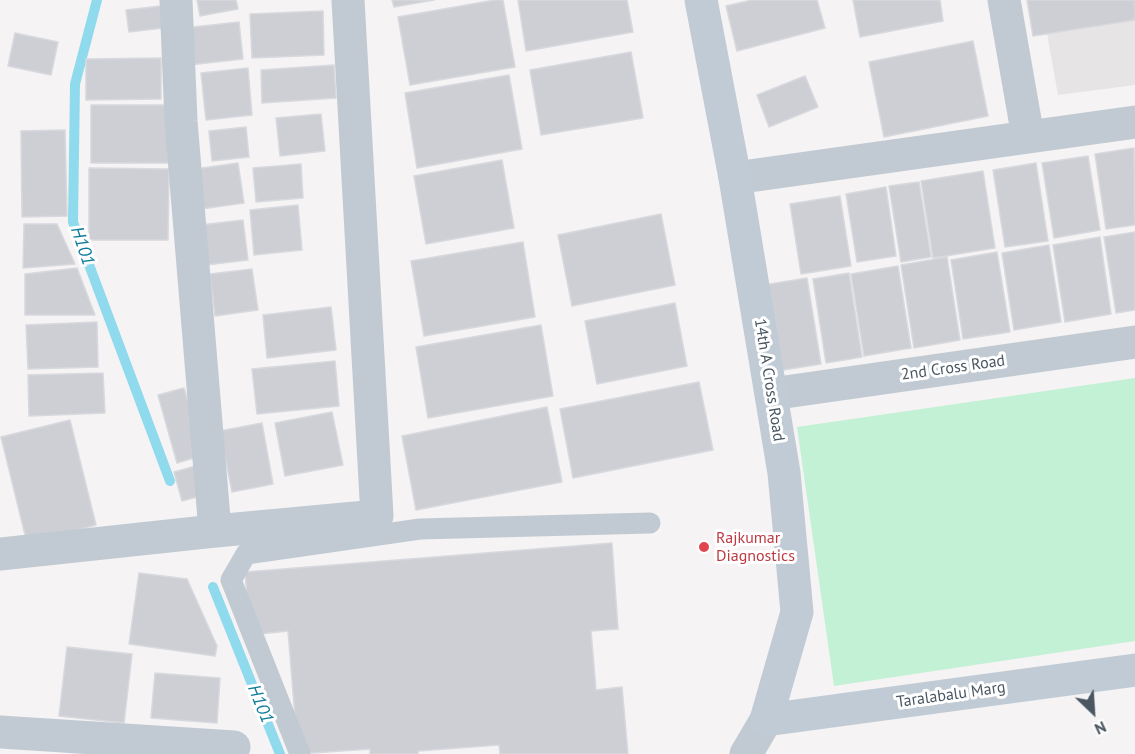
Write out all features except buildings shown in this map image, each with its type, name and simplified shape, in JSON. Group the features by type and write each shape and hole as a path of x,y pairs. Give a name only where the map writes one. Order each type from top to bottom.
{"street":[{"path":"176,0 181,121 215,531"},
{"path":"0,554 377,516 348,0"},
{"name":"14th A Cross Road","path":"701,0 735,178 784,473 797,612 766,720 746,754"},
{"path":"1004,0 1028,136"},
{"path":"735,178 1135,122"},
{"name":"2nd Cross Road","path":"771,394 1135,342"},
{"name":"Taralabalu Marg","path":"766,720 1135,670"},
{"path":"0,732 234,747"}],"lane":[{"path":"300,754 231,580 246,554 420,529 650,523"}],"shaded area":[{"path":"1041,0 1135,0 1135,85 1058,95"}],"green space":[{"path":"1135,378 1135,641 834,686 797,427"}],"waterway":[{"name":"H101","path":"97,0 75,84 73,222 170,481"},
{"name":"H101","path":"213,587 280,754"}],"place":[{"name":"Rajkumar Diagnostics","path":"704,547"}]}
